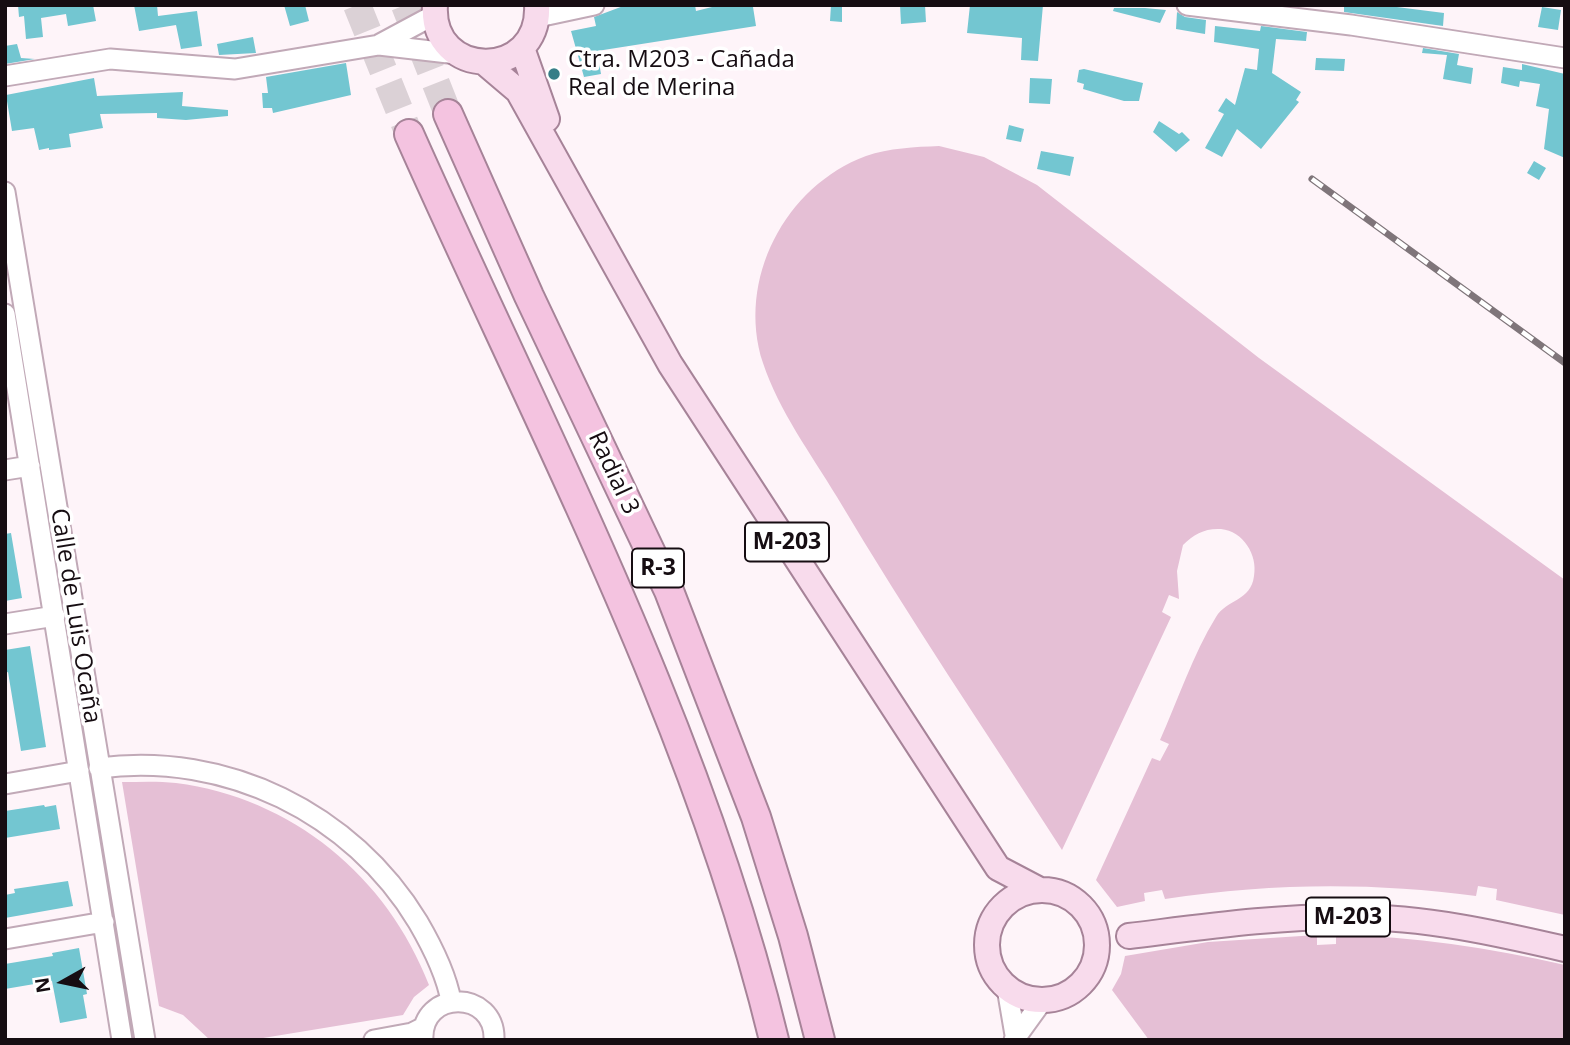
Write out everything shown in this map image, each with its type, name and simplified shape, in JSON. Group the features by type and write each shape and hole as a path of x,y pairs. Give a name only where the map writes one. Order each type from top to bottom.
{"highway":[{"name":"Radial 3","path":"448,114 529,296 669,591 756,817 793,936 820,1040"},
{"name":"Radial 3","path":"409,134 654,676 712,827 758,973 774,1040"}],"main road":[{"path":"434,10 445,43 457,54"},
{"path":"485,63 499,61 522,48 533,34 537,11"},
{"name":"M-203","path":"522,48 555,142 585,210"},
{"name":"M-203","path":"457,54 485,63 518,91 670,364 998,868 1038,889"},
{"path":"997,912 998,868"},
{"path":"1089,915 1098,946 1095,962 1088,977 1066,995 1043,1000 1024,998 1007,988 993,970 987,948 989,929 997,912 1008,901 1038,889 1067,895 1089,915 1129,936 1095,962"},
{"name":"M-203","path":"1129,936 1272,919 1355,917 1433,923 1565,949"}],"street":[{"path":"537,11 594,5"},
{"path":"1187,5 1351,25 1565,58"},
{"path":"379,45 434,10"},
{"path":"5,76 110,59 235,69 379,45 457,54"},
{"name":"Calle de Luis Ocaña","path":"5,192 145,1040"},
{"name":"Calle de Luis Ocaña","path":"5,314 122,1040"},
{"path":"5,470 30,466"},
{"path":"5,624 55,616"},
{"path":"99,768 158,766 214,773 277,795 322,820 363,853 399,893 433,950 450,1000"},
{"path":"5,784 79,771"},
{"path":"5,939 104,922"},
{"path":"1007,988 1015,1038"},
{"path":"374,1040 424,1033 431,1013 450,1000 468,1001 483,1010 492,1024 494,1040"},
{"path":"1015,1038 1043,1000"}],"shaded area":[{"path":"939,146 984,157 1037,185 1259,358 1565,580 1565,915 1496,900 1497,889 1478,886 1476,896 1398,888 1320,886 1243,890 1165,899 1162,890 1144,893 1145,901 1117,907 1096,880 1152,758 1160,761 1169,744 1160,740 1208,631 1221,611 1244,595 1252,584 1255,568 1251,552 1236,534 1221,529 1200,533 1183,545 1177,571 1179,599 1169,595 1162,612 1171,617 1062,850 920,631 796,432 770,381 756,332 756,300 762,269 774,240 791,213 812,189 837,170 866,156 911,147"},
{"path":"122,782 176,783 218,792 259,806 296,825 330,849 361,877 388,910 411,946 429,985 414,997 403,1015 251,1040 210,1040 183,1015 159,1006"},
{"path":"1317,935 1317,945 1336,944 1336,935 1423,940 1565,965 1565,1040 1149,1040 1112,990 1121,974 1125,956 1208,942"}],"building":[{"path":"18,5 93,5 96,21 68,26 66,14 41,18 43,37 26,39 24,16 19,17"},
{"path":"134,5 157,5 158,16 197,11 202,46 181,49 176,25 139,31"},
{"path":"284,5 305,5 309,21 290,26"},
{"path":"626,5 695,5 696,11 720,5 753,7 756,26 597,51 601,74 584,77 571,31 596,26 594,17"},
{"path":"831,5 842,5 842,22 830,21"},
{"path":"900,5 925,5 926,22 901,24"},
{"path":"970,5 1043,5 1038,61 1021,60 1022,38 967,33"},
{"path":"1344,5 1381,5 1444,13 1443,26 1344,12"},
{"path":"1542,7 1561,10 1558,30 1538,27"},
{"path":"1114,8 1166,10 1160,23 1113,11"},
{"path":"1177,12 1185,17 1206,20 1205,34 1176,29"},
{"path":"1215,26 1260,31 1261,26 1307,32 1306,41 1276,39 1272,73 1301,92 1296,100 1299,102 1261,149 1237,129 1222,157 1205,148 1224,114 1218,111 1226,98 1235,105 1245,68 1257,70 1259,49 1214,42"},
{"path":"253,37 256,53 219,55 217,44"},
{"path":"17,44 21,58 35,59 5,64 5,46"},
{"path":"1423,48 1459,54 1457,65 1473,68 1471,84 1443,79 1447,55 1422,53"},
{"path":"1316,58 1345,59 1344,71 1315,70"},
{"path":"346,63 351,95 273,113 272,108 263,108 262,93 268,93 266,77"},
{"path":"1522,64 1565,74 1565,158 1544,149 1549,109 1536,106 1540,84 1520,81 1519,87 1501,83 1503,67 1522,70"},
{"path":"1079,70 1143,83 1139,101 1124,101 1083,89 1084,84 1077,82"},
{"path":"94,78 97,96 183,92 182,106 228,110 228,116 186,120 157,118 157,113 100,114 103,128 69,134 71,147 49,150 39,150 34,128 12,131 6,95"},
{"path":"1030,78 1052,79 1050,104 1029,103"},
{"path":"1159,121 1179,134 1182,132 1190,140 1176,152 1153,132"},
{"path":"1009,125 1024,129 1021,142 1006,139"},
{"path":"1041,151 1074,157 1070,176 1037,169"},
{"path":"1534,161 1546,168 1539,180 1527,173"},
{"path":"11,533 22,598 5,601 5,534"},
{"path":"30,646 46,747 21,751 8,672 5,673 5,650"},
{"path":"56,805 60,829 5,838 5,811"},
{"path":"68,881 73,906 5,918 5,895 15,893 14,889"},
{"path":"79,948 87,994 83,995 87,1018 60,1023 52,981 5,989 5,964 53,956 52,953"}],"tunnel":[{"path":"357,5 409,134"},
{"path":"405,5 448,114"}],"railway":[{"path":"1312,179 1565,363"}],"place":[{"name":"Ctra. M203 - Cañada Real de Merina","path":"554,74"}]}
